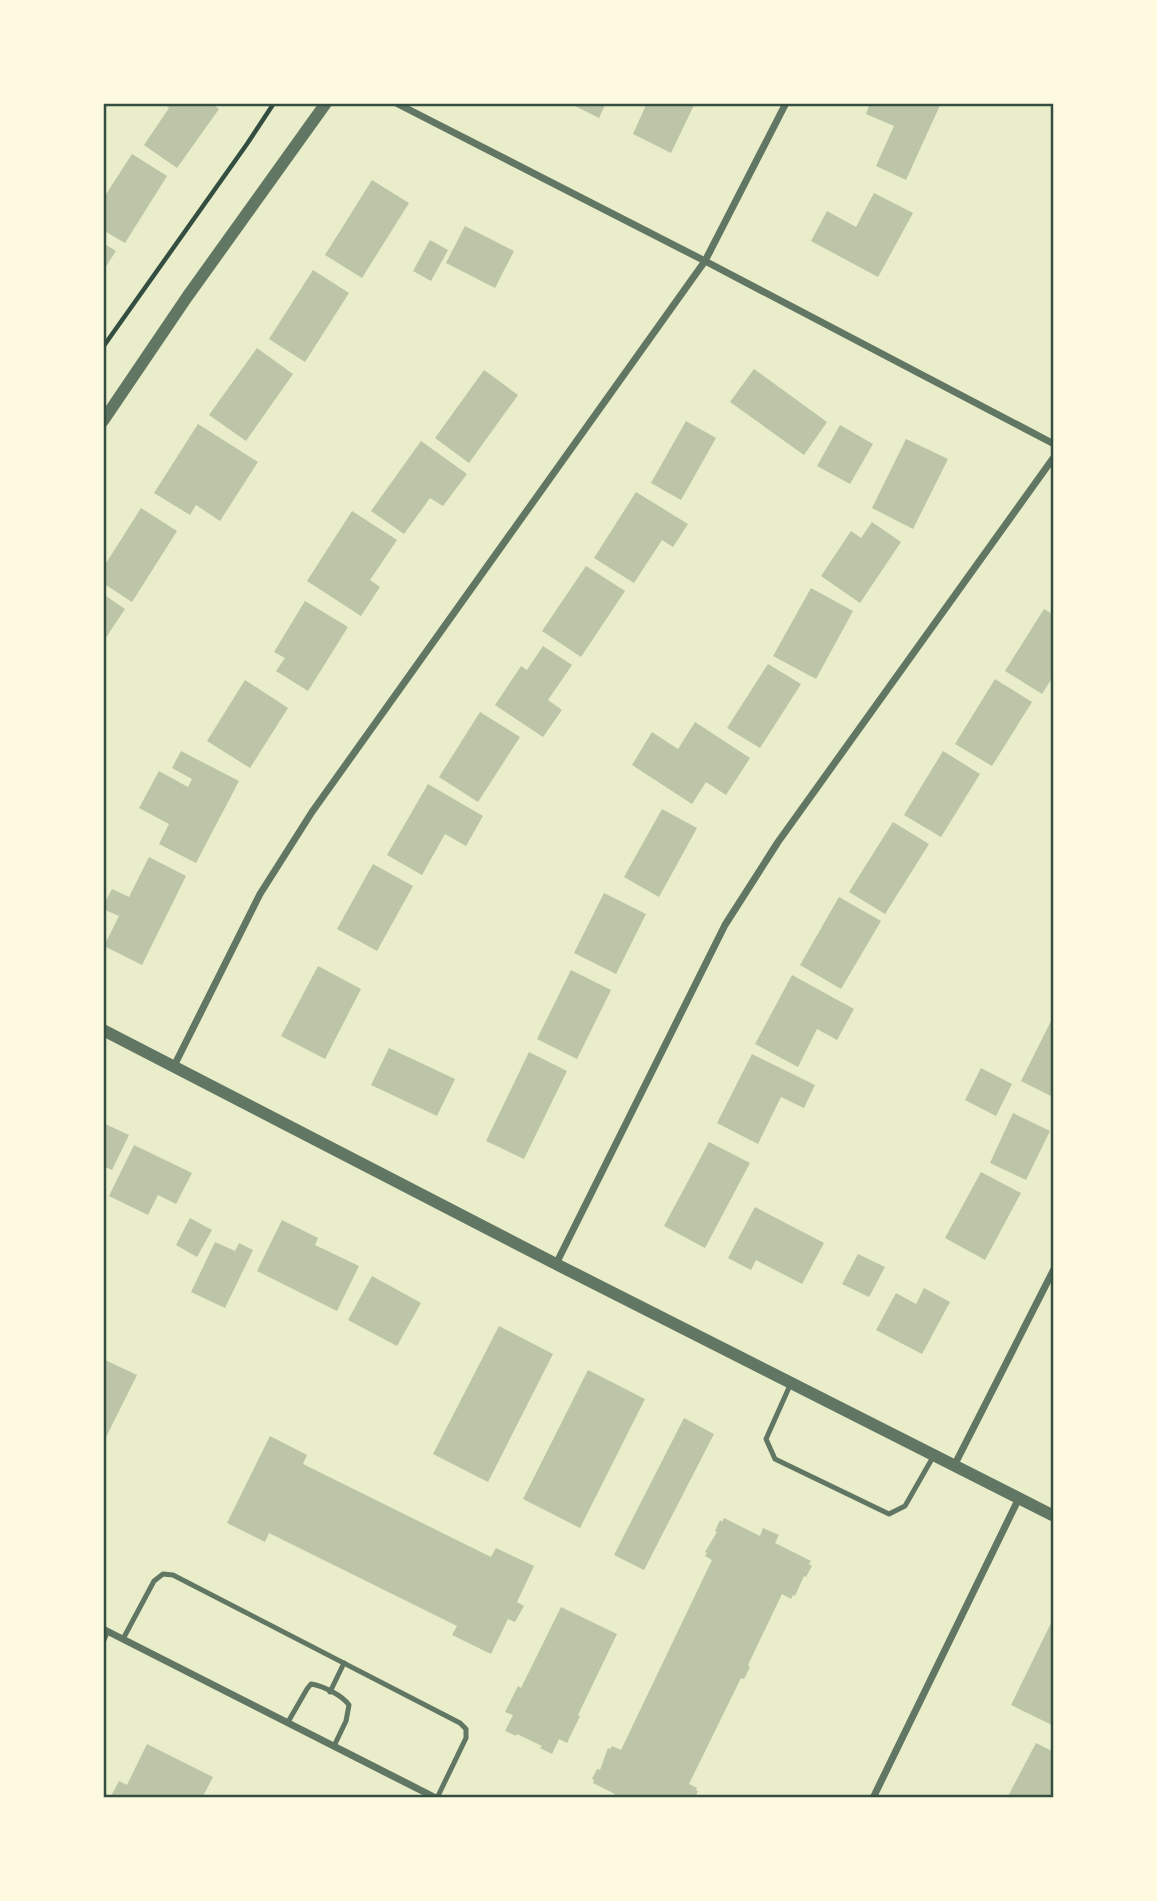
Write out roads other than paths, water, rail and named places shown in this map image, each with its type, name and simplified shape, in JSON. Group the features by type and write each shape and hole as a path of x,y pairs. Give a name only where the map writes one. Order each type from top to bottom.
{"street":[{"path":"103,421 326,103"},
{"path":"396,103 1054,444"},
{"path":"174,1066 260,894 312,812 705,261 786,103"},
{"path":"556,1264 725,925 778,842 1054,457"},
{"path":"103,1030 556,1264 1054,1516"},
{"path":"955,1464 1054,1269"},
{"path":"873,1798 1018,1498"},
{"path":"106,1630 437,1798"}],"lane":[{"path":"791,1382 766,1438 775,1459 889,1514 905,1506 935,1455"},
{"path":"123,1639 154,1581 163,1574 173,1576 460,1723 466,1729 466,1738 437,1798"},
{"path":"103,1642 106,1630"},
{"path":"330,1692 344,1664"},
{"path":"288,1723 307,1689 312,1684 317,1685 345,1699 349,1705 346,1721 334,1746"}]}
